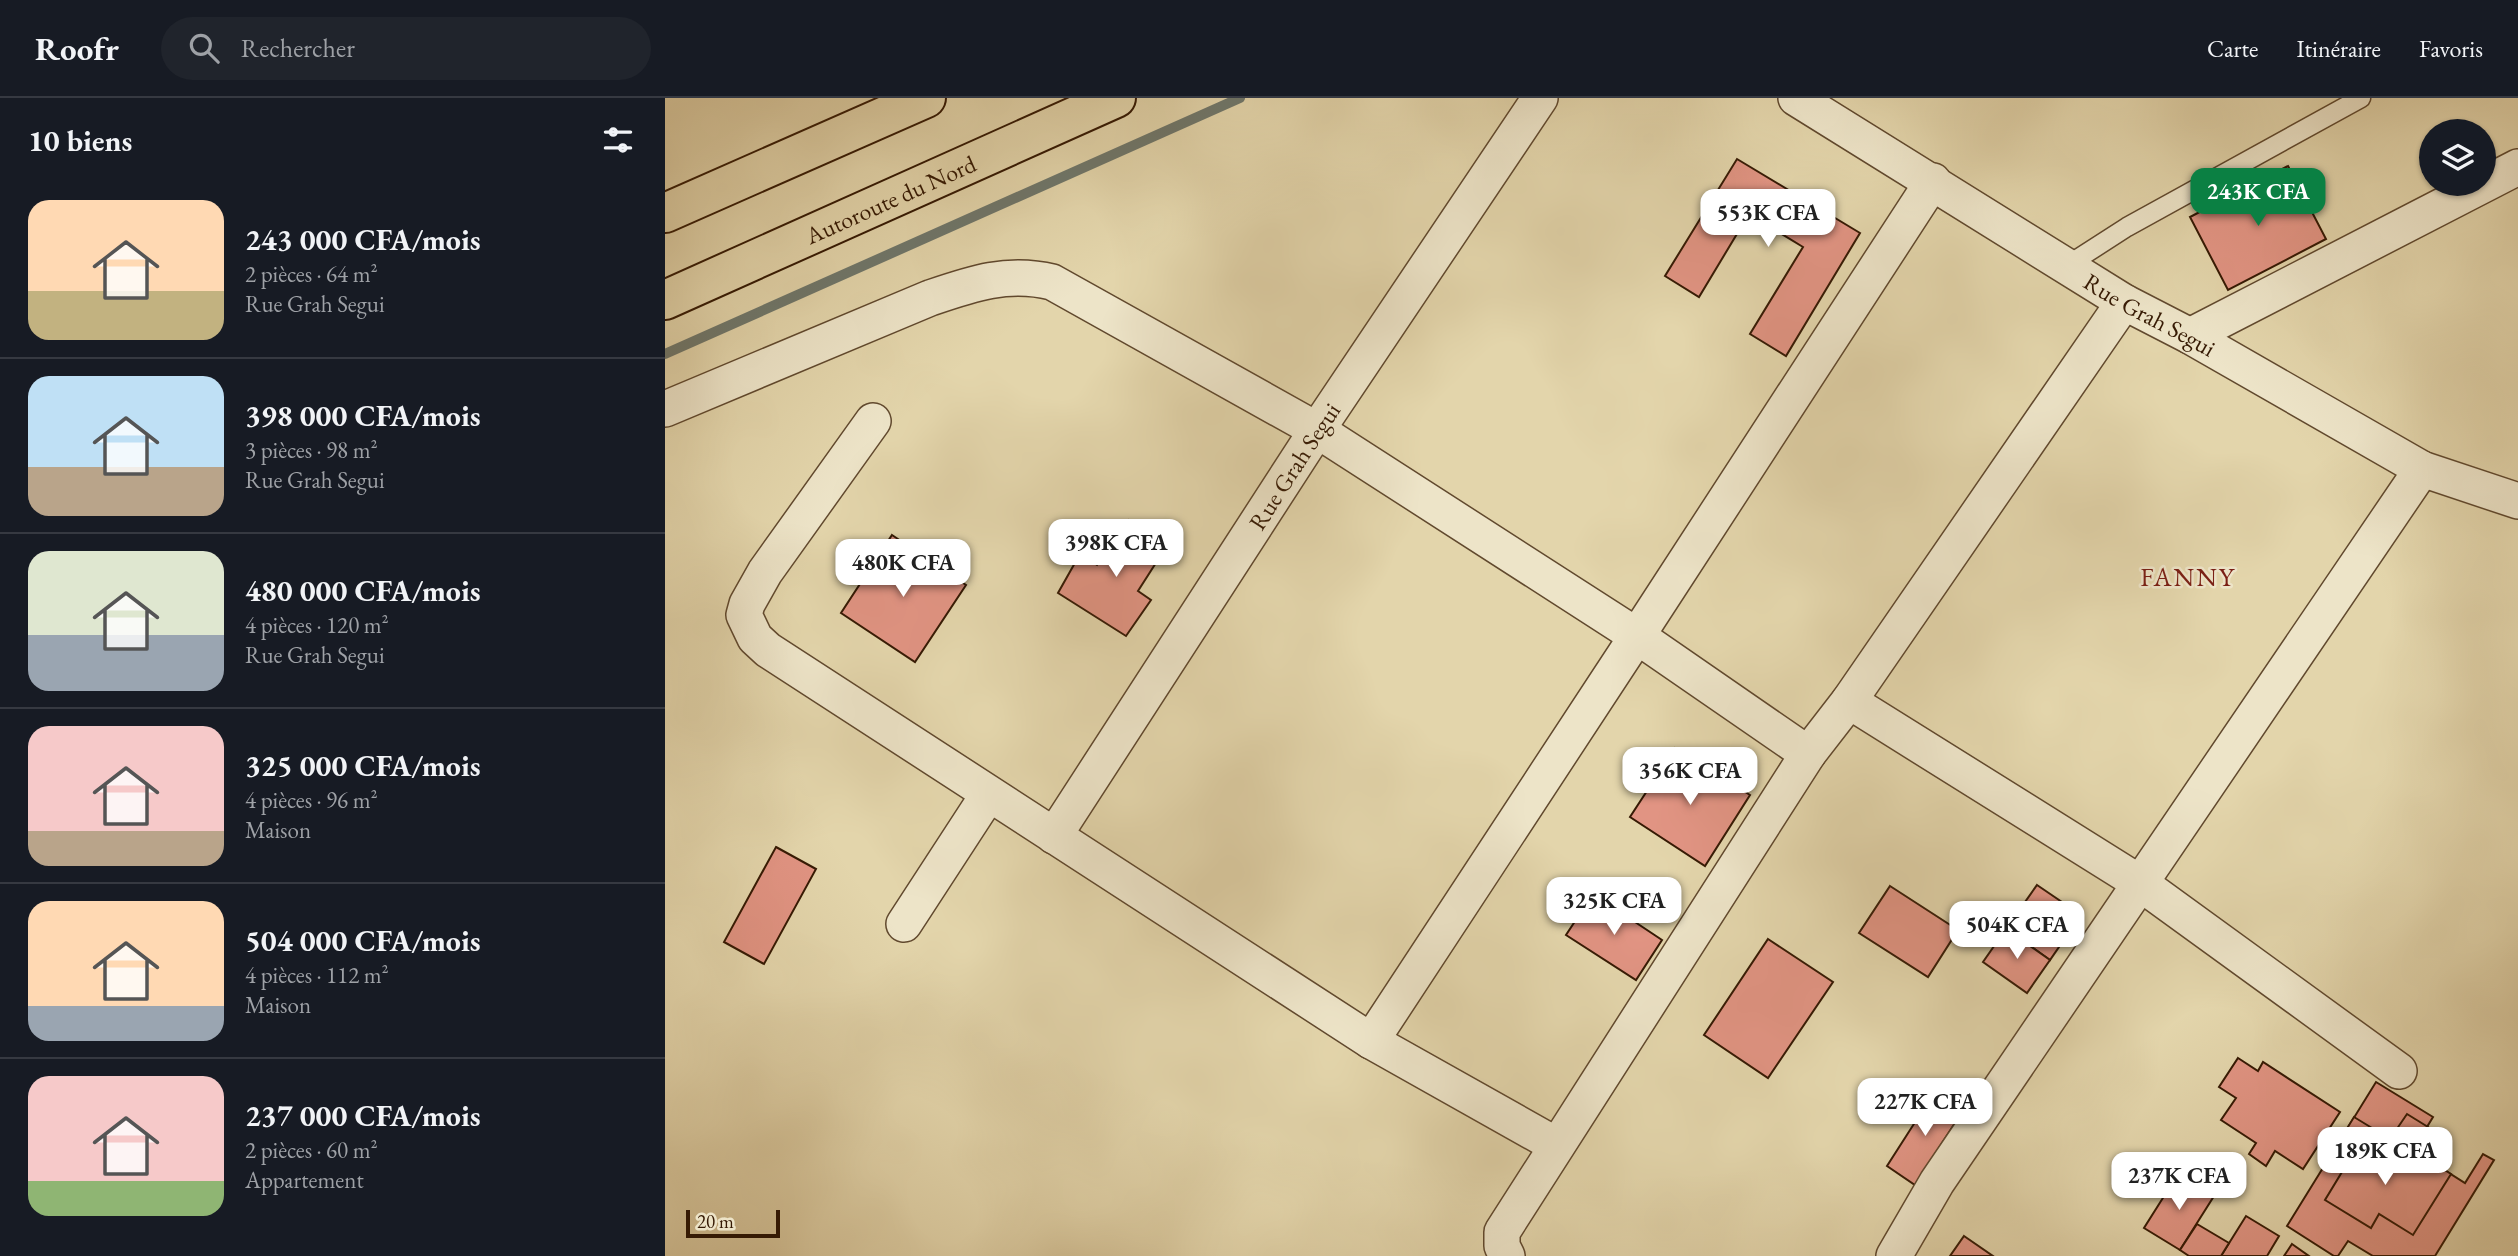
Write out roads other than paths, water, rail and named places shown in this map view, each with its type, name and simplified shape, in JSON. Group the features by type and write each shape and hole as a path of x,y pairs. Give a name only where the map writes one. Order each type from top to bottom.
{"highway":[{"path":"665,213 926,98"},
{"name":"Autoroute du Nord","path":"665,300 1116,98"}],"street":[{"name":"Rue Grah Segui","path":"1054,836 1317,430 1540,98"},
{"name":"Rue Grah Segui","path":"1796,98 2124,302 2190,336 2422,469 2518,501"},
{"path":"2190,336 2518,167"},
{"path":"1371,1041 1933,181"},
{"path":"665,409 930,298 968,285 1009,277 1030,277 1052,282 1317,430 1637,636 1808,754"},
{"path":"1507,1256 1502,1246 1502,1232 1808,754 1849,701 2124,302"},
{"path":"873,421 765,572 747,604 744,615 755,638 768,650 988,794 1371,1041 1556,1145"},
{"path":"1894,1256 1937,1182 2422,469"},
{"path":"1849,701 2140,883 2399,1071"},
{"path":"904,924 988,794"}],"lane":[{"path":"2068,265 2127,227 2361,98"}],"waterway":[{"path":"665,354 1240,98"}],"district":[{"name":"FANNY","path":"2188,577"}]}
